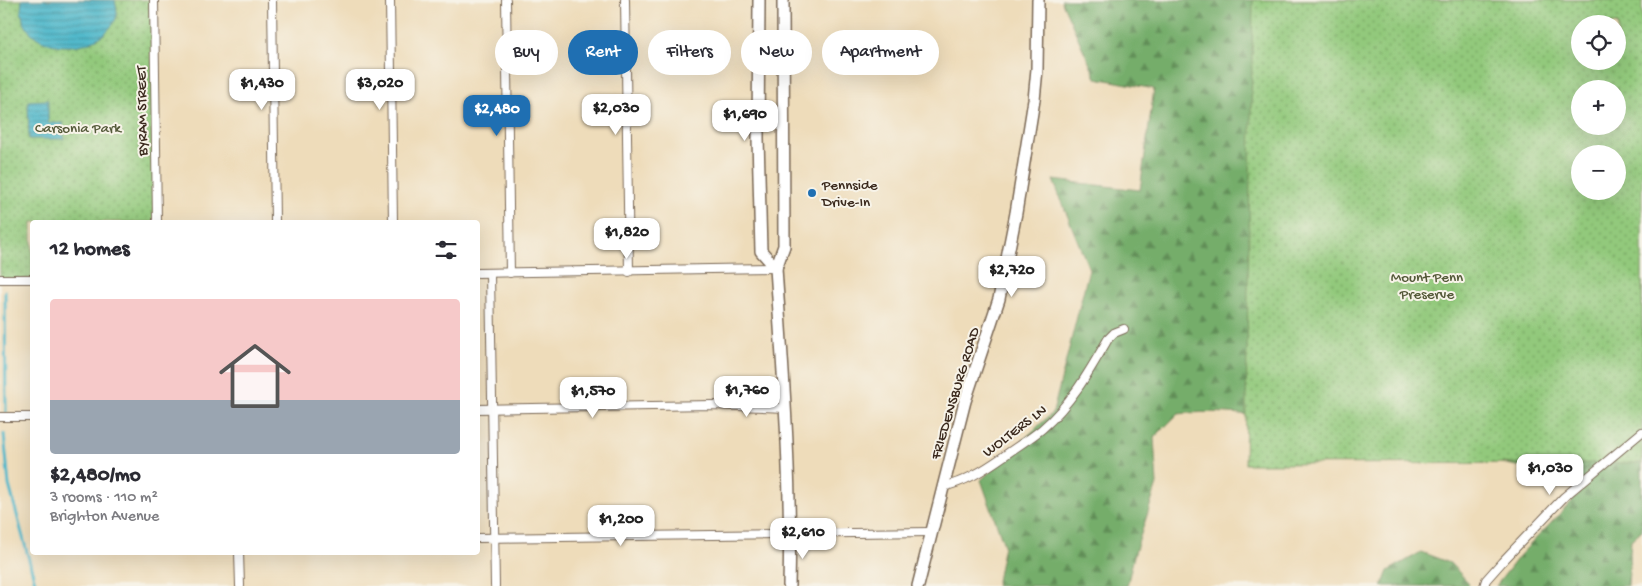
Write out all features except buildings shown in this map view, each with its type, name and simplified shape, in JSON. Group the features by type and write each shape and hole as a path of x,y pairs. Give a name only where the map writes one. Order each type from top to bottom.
{"street":[{"name":"BYRAM STREET","path":"154,0 156,220"},
{"path":"272,0 275,220"},
{"path":"390,0 392,220"},
{"path":"506,0 510,273"},
{"path":"625,0 629,272"},
{"path":"759,0 758,138 761,251 776,268"},
{"path":"783,0 784,246 776,268 786,408 790,533 789,586"},
{"name":"FRIEDENSBURG ROAD","path":"918,586 965,400 999,299 1016,214 1034,100 1037,69 1038,0"},
{"path":"480,273 629,272 776,268"},
{"path":"490,273 495,586"},
{"path":"0,279 30,279"},
{"name":"WOLTERS LN","path":"942,487 959,483 989,467 1054,418 1080,387 1108,339 1114,333 1124,329"},
{"path":"480,409 712,405 786,408"},
{"path":"0,417 30,417"},
{"path":"1484,586 1486,580 1502,562 1564,497 1642,432"},
{"path":"480,538 931,532"},
{"path":"239,555 240,586"}],"green space":[{"name":"Carsonia Park","path":"0,0 154,0 157,220 30,220 30,279 0,279"},
{"name":"Mount Penn Preserve","path":"1061,0 1642,0 1626,103 1626,80 1571,80 1571,135 1621,135 1619,145 1571,145 1571,157 1510,181 1642,282 1642,530 1631,540 1628,586 1496,586 1520,555 1579,494 1571,475 1466,457 1270,418 1201,412 1178,414 1154,438 1157,484 1134,556 1127,586 996,586 1004,545 981,480 1053,412 1089,269 1053,180 1140,190 1154,89 1096,78"},
{"name":"Mount Penn Preserve","path":"1253,0 1642,0 1642,463 1245,464"},
{"path":"1421,552 1450,563 1469,583 1468,586 1382,586 1388,571"}],"water":[{"path":"22,0 115,0 117,15 106,32 92,41 63,46 49,43 37,37 27,28 22,16"},
{"path":"48,100 48,123 63,123 64,139 29,139 28,101"}],"waterway":[{"path":"5,291 6,412"},
{"path":"4,434 9,485 36,586"}],"place":[{"name":"Pennside Drive-In","path":"812,193"}]}
